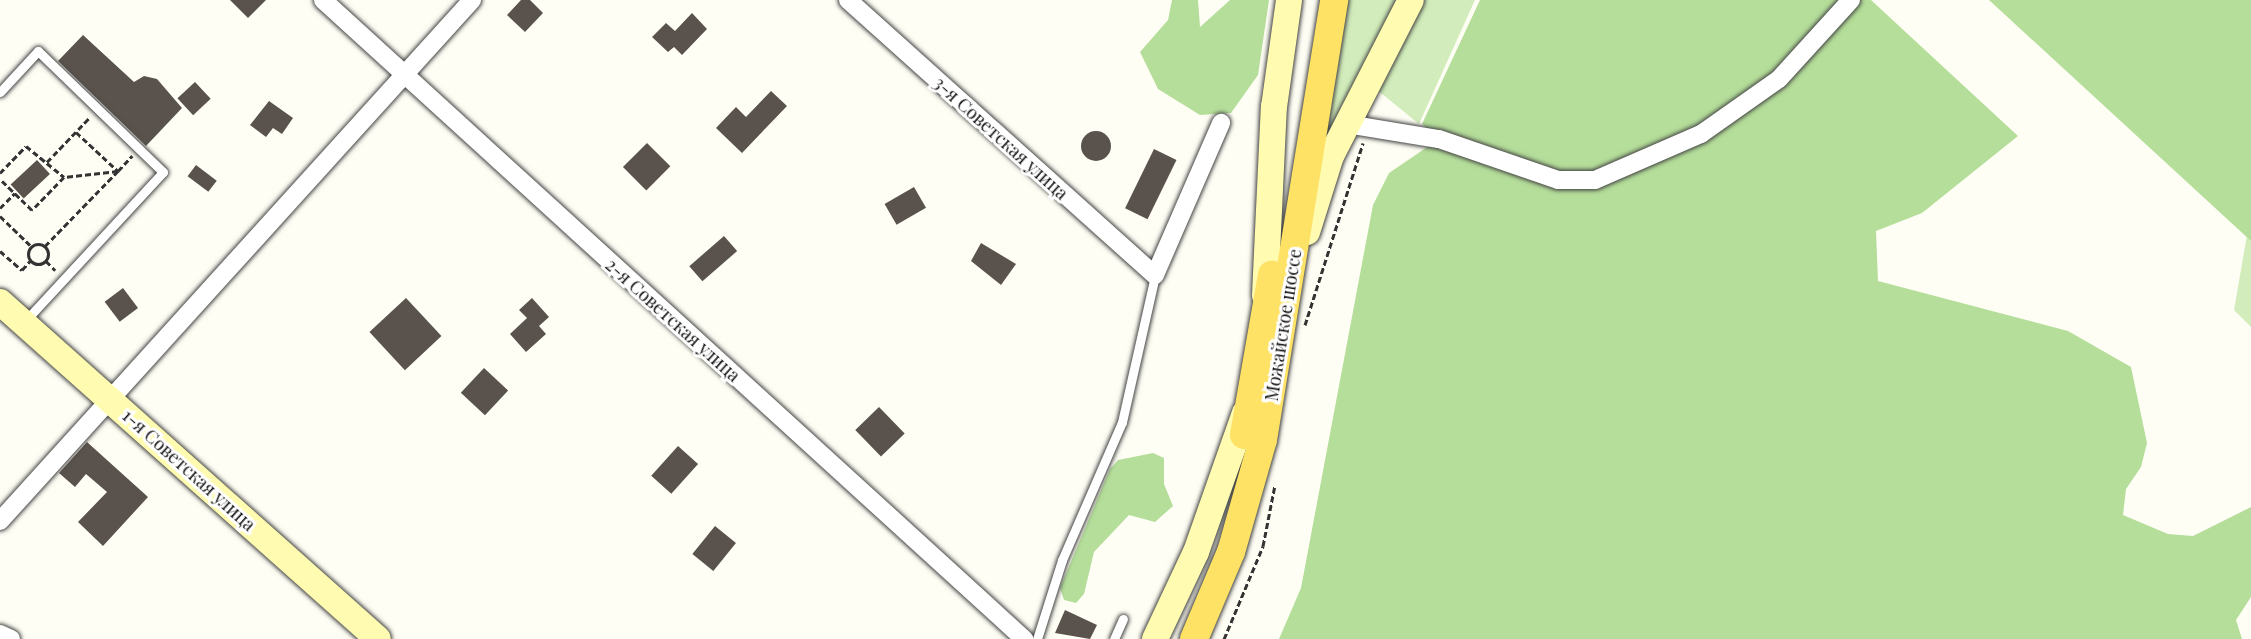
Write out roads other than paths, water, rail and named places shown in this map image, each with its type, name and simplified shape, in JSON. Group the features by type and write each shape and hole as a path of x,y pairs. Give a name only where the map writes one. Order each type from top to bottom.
{"main road":[{"path":"1283,329 1274,107 1289,0"},
{"name":"Можайское шоссе","path":"1176,639 1228,504 1255,381 1283,329 1316,0"},
{"name":"Можайское шоссе","path":"1194,639 1214,596 1248,501 1283,329 1334,0"},
{"path":"1283,329 1311,214 1359,126 1411,0"},
{"name":"1-я Советская улица","path":"0,302 378,639"},
{"path":"1155,639 1213,511 1255,381"},
{"path":"1199,639 1214,596"}],"street":[{"name":"2-я Советская улица","path":"323,0 1024,639"},
{"path":"0,521 472,0"},
{"name":"3-я Советская улица","path":"848,0 1155,275"},
{"path":"1359,126 1439,139 1558,180 1596,180 1701,134 1779,79 1851,0"},
{"path":"1155,275 1221,123"},
{"path":"0,634 11,639"}],"lane":[{"path":"0,92 38,51 163,172 24,323"},
{"path":"1037,639 1062,560 1122,422 1155,275"},
{"path":"1114,639 1123,619"}]}
